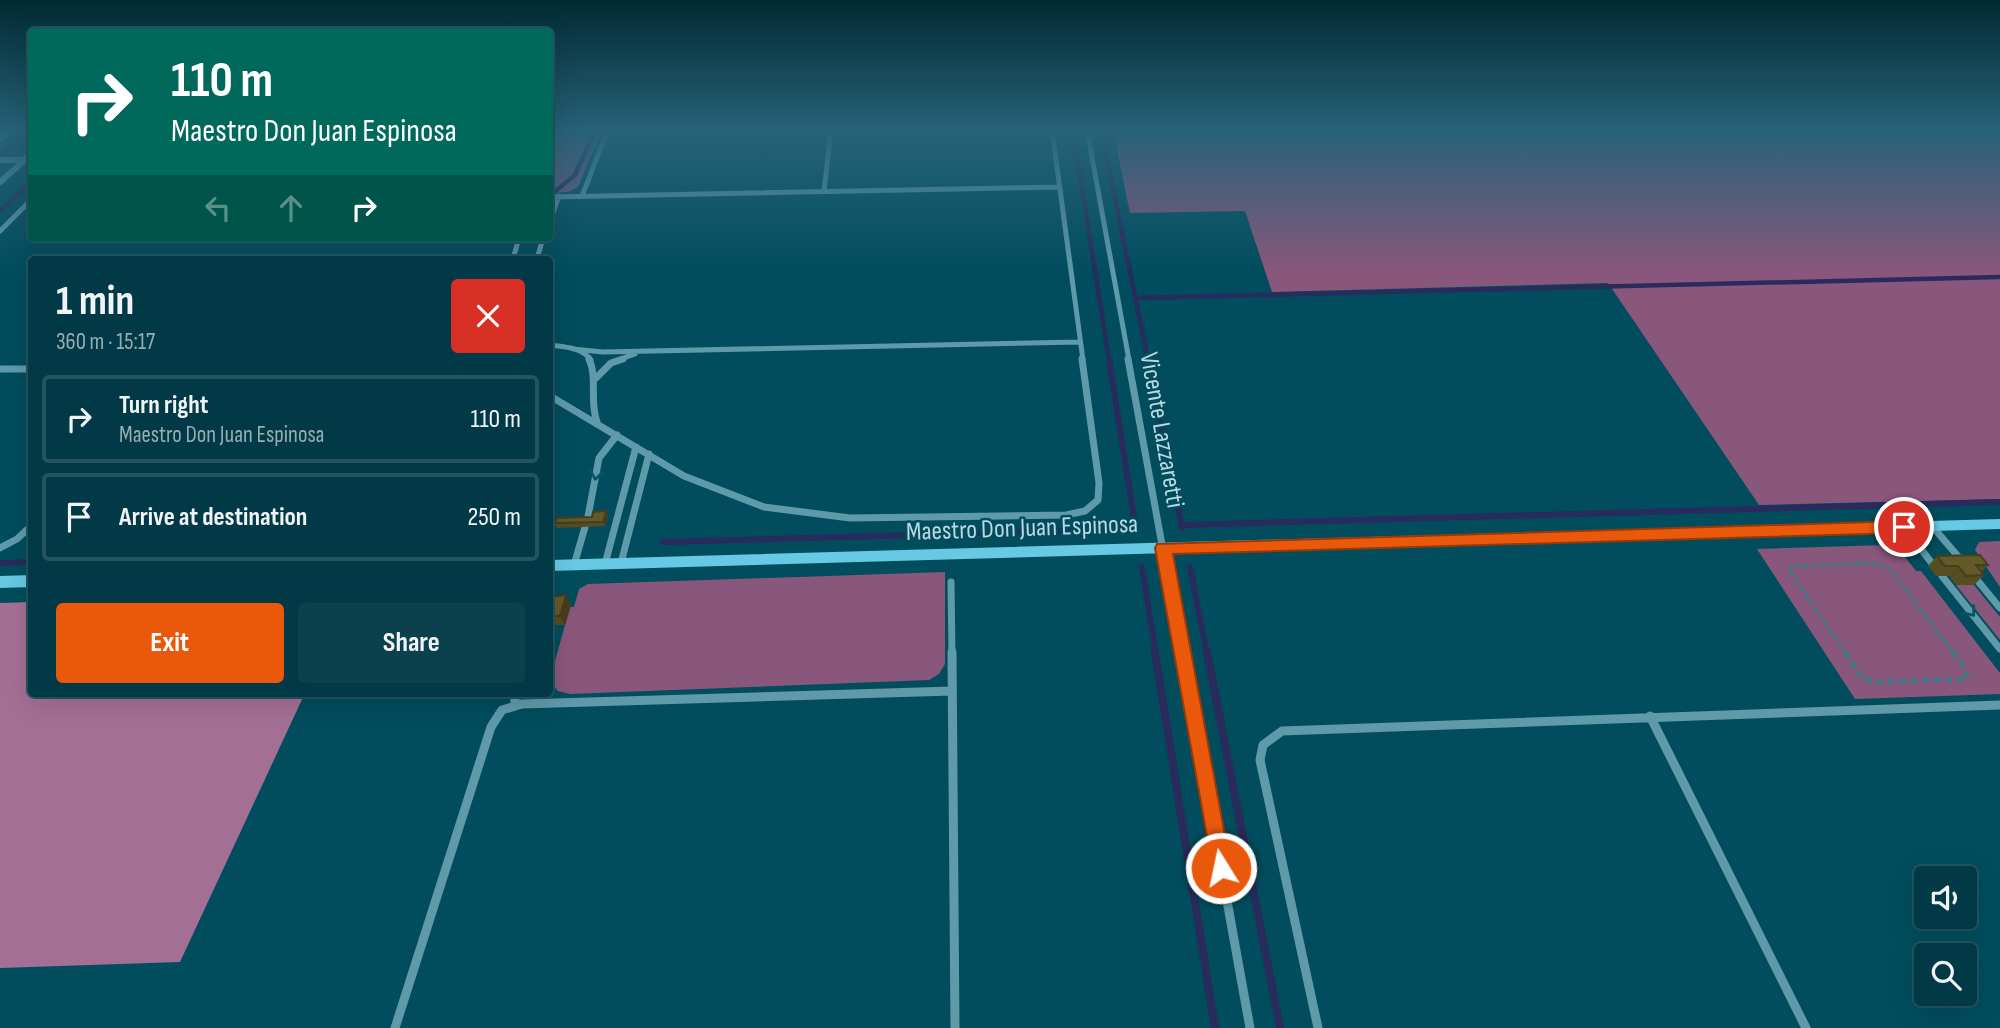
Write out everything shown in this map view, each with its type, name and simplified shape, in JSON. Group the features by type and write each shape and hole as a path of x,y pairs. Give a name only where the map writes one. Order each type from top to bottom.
{"main road":[{"name":"Maestro Don Juan Espinosa","path":"553,569 621,563 2000,524"},
{"path":"0,582 28,581"}],"street":[{"path":"582,196 589,178"},
{"path":"824,191 825,178"},
{"path":"553,398 684,476 764,507 797,513 868,518 1079,513 1095,504 1099,488 1059,178"},
{"name":"Vicente Lazzaretti","path":"1096,178 1250,1028"},
{"path":"553,197 1060,187"},
{"path":"553,213 559,196"},
{"path":"0,231 28,207"},
{"path":"553,346 596,352 1080,342"},
{"path":"573,349 587,356 592,363 594,380 589,406 597,422"},
{"path":"594,380 611,362 653,351"},
{"path":"0,369 28,369"},
{"path":"575,565 599,458 617,435"},
{"path":"605,564 636,447"},
{"path":"621,563 649,454"},
{"path":"1932,526 1964,565"},
{"path":"1904,527 1934,566"},
{"path":"0,548 17,539 28,529"},
{"path":"1973,575 2000,608"},
{"path":"1942,576 2000,649"},
{"path":"951,582 955,1028"},
{"path":"395,1028 491,727 502,710 515,705 953,691"},
{"path":"515,705 516,697"},
{"path":"1318,1028 1261,768 1260,753 1268,740 1282,731 1298,728 2000,705"},
{"path":"1650,716 1806,1028"}],"path":[{"path":"1875,562 1886,565 1968,676 1962,680 1875,682 1863,679 1858,673 1790,572 1790,566 1875,562"}],"shaded area":[{"path":"553,178 582,178 578,187 568,192 553,193"},
{"path":"1123,178 2000,178 2000,499 1759,505 1608,283 1272,292 1245,211 1130,213"},
{"path":"2000,541 2000,587 1975,550 1979,542"},
{"path":"1885,545 1902,553 1916,571 1921,571 2000,673 2000,694 1855,699 1757,549"},
{"path":"945,572 945,664 939,674 929,680 570,694 558,691 553,685 553,668 570,607 574,607 579,589 588,584"},
{"path":"1956,585 1974,585 2000,617 2000,640"},
{"path":"28,602 28,697 303,697 180,962 0,968 0,603"}],"building":[{"path":"606,511 603,522 555,523 557,518 592,517 593,512"},
{"path":"1980,555 1988,565 1976,565 1984,575 1966,576 1958,566 1945,566 1937,556"},
{"path":"566,595 560,616 553,616 553,597"}],"waterway":[{"path":"553,193 571,178"},
{"path":"1081,178 1109,360"},
{"path":"1111,178 1148,360"},
{"path":"0,211 28,185"},
{"path":"1136,298 2000,277"},
{"path":"1109,359 1136,529"},
{"path":"1148,359 1182,528"},
{"path":"1182,525 2000,502"},
{"path":"663,542 1136,529"},
{"path":"0,563 28,562"},
{"path":"1142,567 1156,654"},
{"path":"1190,567 1207,654"},
{"path":"1155,652 1215,1028"},
{"path":"1207,652 1280,1028"}],"route":[{"path":"1221,868 1163,548 1904,527"}]}
